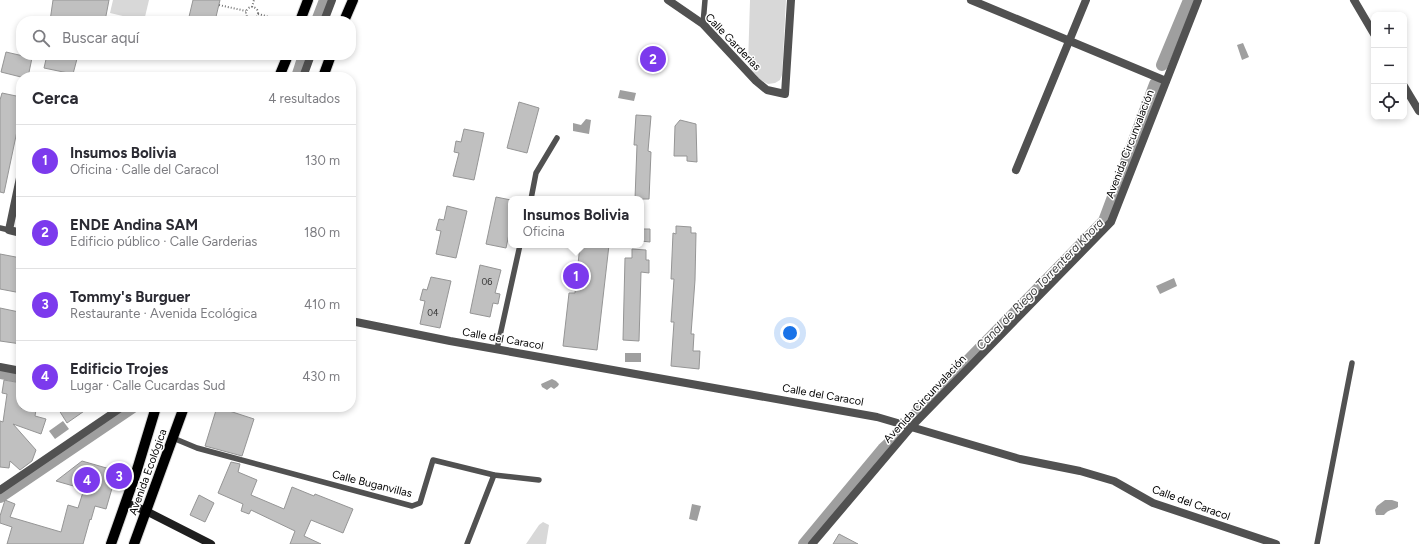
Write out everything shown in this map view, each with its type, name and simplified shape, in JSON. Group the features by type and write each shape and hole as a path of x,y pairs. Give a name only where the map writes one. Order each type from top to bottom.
{"main road":[{"path":"302,16 308,0"},
{"path":"346,16 352,0"},
{"path":"281,72 286,60"},
{"path":"325,72 329,60"},
{"name":"Avenida Ecológica","path":"111,544 136,473 154,412"},
{"name":"Avenida Ecológica","path":"134,544 182,412"},
{"path":"126,503 146,511 211,544"}],"street":[{"path":"326,16 332,0"},
{"name":"Calle Garderias","path":"668,0 703,24 756,81 767,90 785,94 791,0"},
{"path":"971,0 1166,81"},
{"path":"1016,170 1086,0"},
{"name":"Avenida Circunvalación","path":"812,544 912,426 1111,222 1198,0"},
{"path":"1354,0 1371,29"},
{"path":"305,72 309,60"},
{"path":"1407,91 1419,111"},
{"path":"16,199 9,230 16,232"},
{"name":"Calle del Caracol","path":"356,322 450,341 870,415 912,426 1020,459 1080,471 1114,481 1153,503 1276,544"},
{"path":"0,367 16,370"},
{"path":"0,490 115,412"}],"lane":[{"path":"703,24 705,0"},
{"path":"532,196 536,173 557,138"},
{"path":"0,228 9,230"},
{"path":"497,349 519,248"},
{"path":"1317,544 1352,363"},
{"name":"Calle Buganvillas","path":"174,438 197,448 412,506 420,503 433,460 494,475 539,480"},
{"path":"467,544 494,475"}],"path":[{"path":"219,5 246,11 252,7 254,0"},
{"path":"252,7 257,10 258,14 265,16"},
{"path":"246,11 246,16"}],"shaded area":[{"path":"113,0 149,0 145,16 123,16 110,13"},
{"path":"750,0 786,0 782,75 780,80 775,83 768,84 759,79 748,64"},
{"path":"1243,43 1249,57 1242,60 1237,45"},
{"path":"620,90 636,93 634,101 618,98"},
{"path":"586,119 591,120 589,134 573,131 573,123 581,125"},
{"path":"1174,278 1177,286 1160,294 1156,286"},
{"path":"625,353 641,353 641,362 625,362"},
{"path":"552,379 559,384 558,386 554,389 551,387 547,390 542,387 541,384"},
{"path":"63,421 69,429 55,439 49,431"},
{"path":"1385,500 1398,502 1398,507 1388,511 1384,515 1376,515 1375,510 1377,506"},
{"path":"692,504 701,506 697,521 689,519"},
{"path":"543,522 549,525 546,544 526,544 539,525"}],"building":[{"path":"53,0 109,0 106,16 51,16"},
{"path":"193,0 220,0 216,16 189,16"},
{"path":"6,52 16,54 16,60 32,60 29,72 16,72 16,76 1,72"},
{"path":"46,60 77,60 74,72 63,72 44,68"},
{"path":"2,93 16,96 16,136 4,193 0,192 0,100"},
{"path":"519,102 539,108 527,153 507,148"},
{"path":"636,115 651,116 648,151 651,152 649,199 644,199 644,196 635,196 637,145 634,145"},
{"path":"680,120 696,124 697,162 687,161 687,156 674,156 675,126"},
{"path":"464,129 484,133 474,180 453,176 459,153 454,152 456,141 461,142"},
{"path":"496,197 508,199 508,239 506,248 486,244"},
{"path":"447,206 467,211 456,258 436,254 441,231 436,230 439,219 444,220"},
{"path":"676,226 691,227 691,233 696,233 695,280 691,334 694,334 693,351 700,351 699,369 671,366 674,322 671,322 674,279 671,279 673,233 676,234"},
{"path":"644,229 650,229 650,242 644,241"},
{"path":"580,248 609,248 597,350 563,346 569,293 575,293"},
{"path":"632,249 646,250 646,260 649,260 649,273 641,272 639,341 623,340 625,258 632,258"},
{"path":"0,254 16,257 16,292 0,289"},
{"path":"480,265 501,270 495,293 500,294 498,304 493,303 490,317 470,313"},
{"path":"431,277 451,281 440,328 420,324 425,301 420,300 423,289 427,290"},
{"path":"0,308 16,311 16,343 0,341"},
{"path":"4,380 16,382 16,412 36,412 35,416 46,419 41,434 13,424 36,450 32,461 20,470 10,461 9,468 0,467 0,421 3,422 7,394 2,393"},
{"path":"60,412 83,412 67,423"},
{"path":"215,412 232,412 254,419 242,456 205,446"},
{"path":"82,461 117,471 106,509 95,506 83,544 7,544 12,527 0,523 0,516 5,500 15,504 10,517 61,532 68,505 78,508 84,489 56,481"},
{"path":"231,462 240,464 238,472 257,480 251,495 284,509 292,487 314,496 315,494 353,509 343,533 311,520 304,536 321,544 290,544 295,531 251,510 249,514 241,511 243,504 218,493"},
{"path":"199,495 214,503 205,522 190,515"},
{"path":"839,534 858,544 833,544"}],"waterway":[{"name":"Canal de Riego Torrentera Khora","path":"319,16 325,0"},
{"name":"Canal de Riego Torrentera Khora","path":"1162,65 1189,0"},
{"name":"Canal de Riego Torrentera Khora","path":"299,72 302,60"},
{"name":"Canal de Riego Torrentera Khora","path":"911,419 1104,221 1155,84"},
{"name":"Canal de Riego Torrentera Khora","path":"0,373 16,376"},
{"name":"Canal de Riego Torrentera Khora","path":"0,497 126,412"},
{"name":"Canal de Riego Torrentera Khora","path":"804,544 883,449 896,437"}],"place":[{"name":"ENDE Andina SAM","path":"653,59"},
{"name":"Insumos Bolivia","path":"576,276"},
{"name":"Tommy's Burguer","path":"119,476"},
{"name":"Edificio Trojes","path":"87,480"}]}
